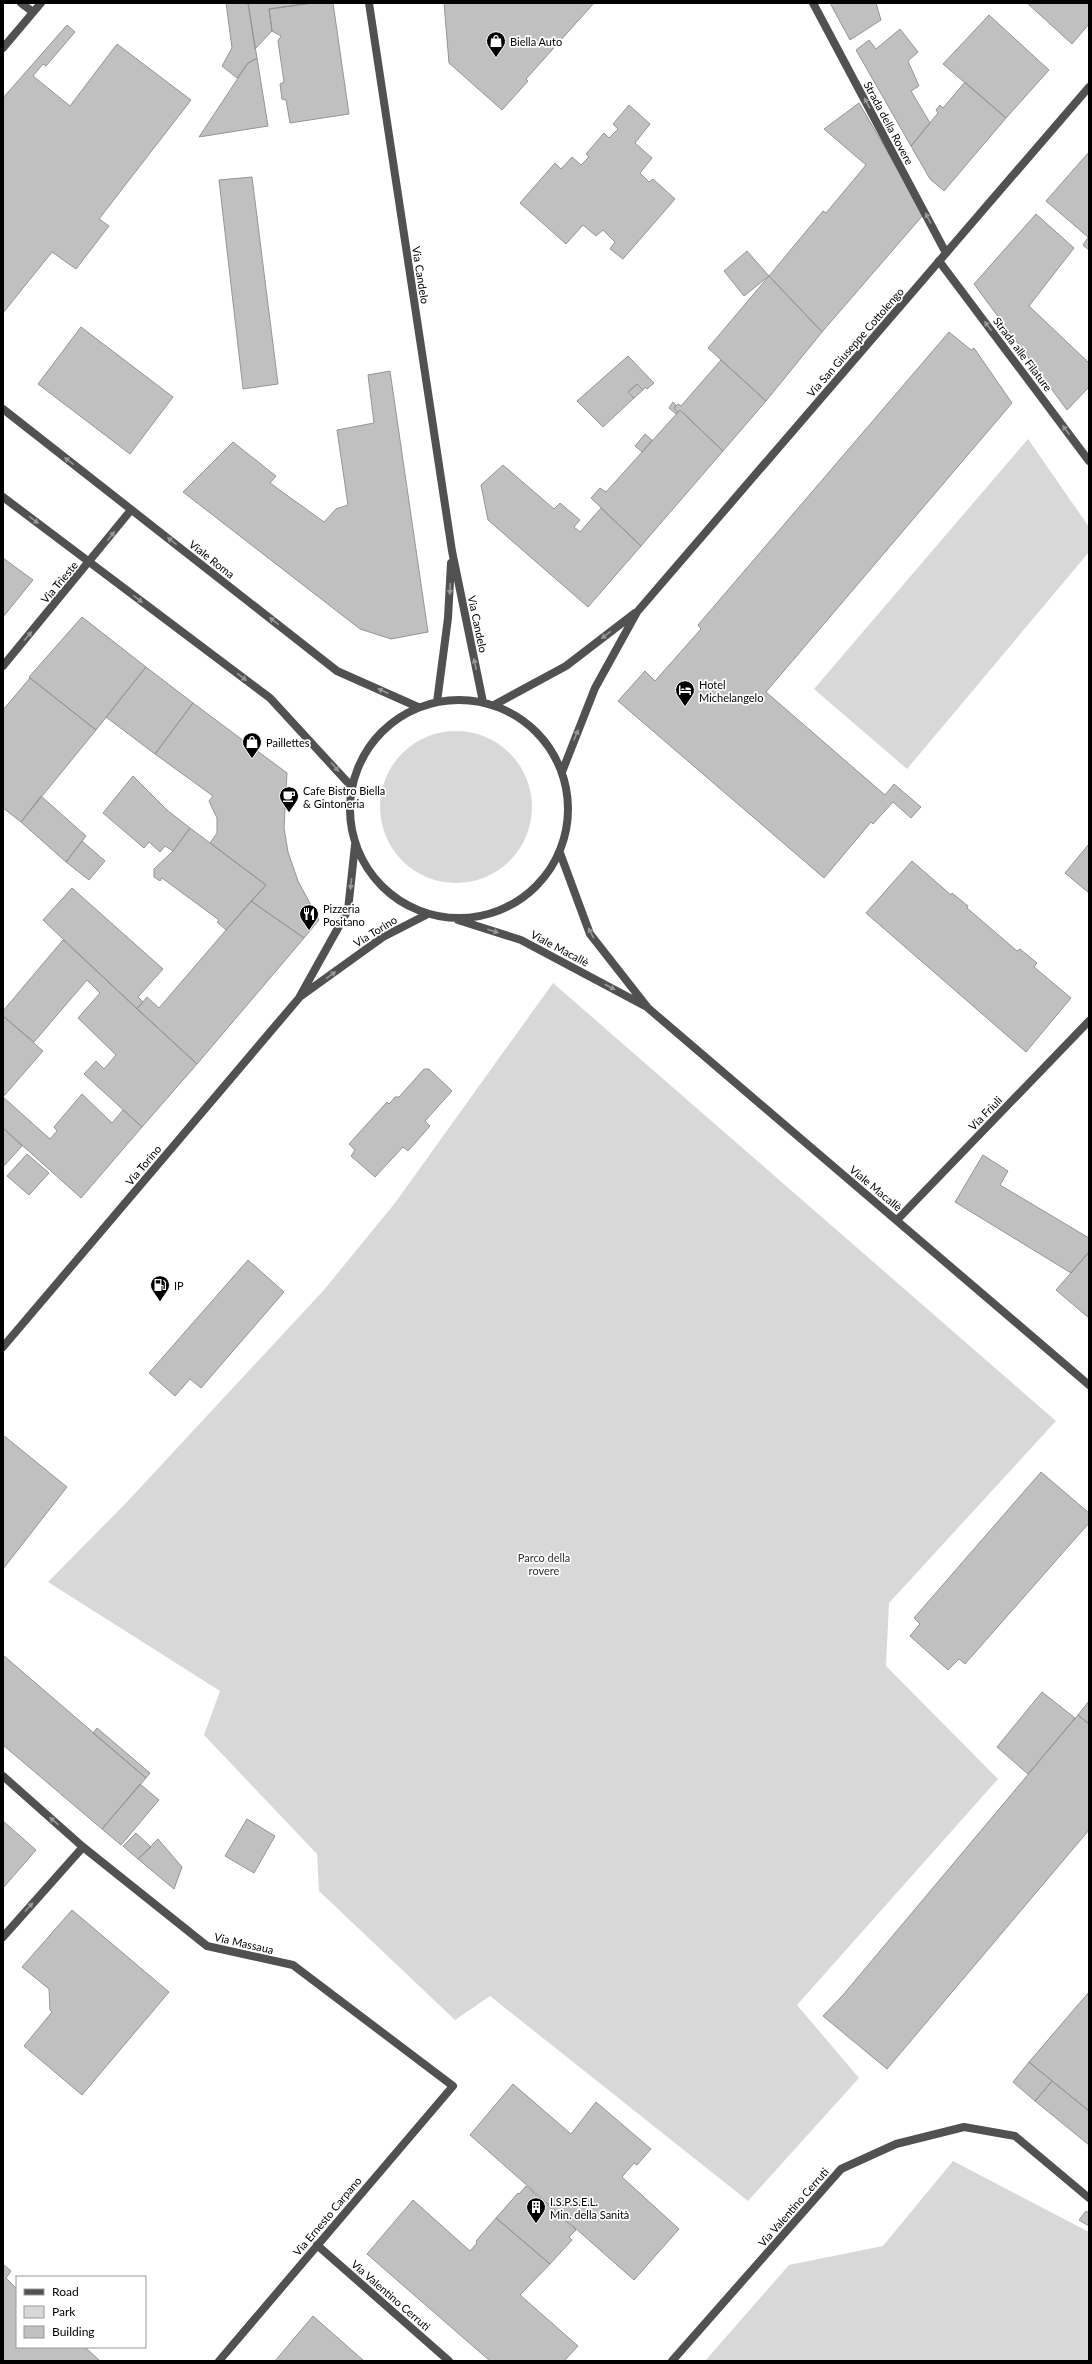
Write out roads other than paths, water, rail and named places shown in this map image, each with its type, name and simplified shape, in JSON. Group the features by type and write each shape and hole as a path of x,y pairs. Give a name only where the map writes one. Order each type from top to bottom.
{"street":[{"path":"21,3 33,12"},
{"path":"3,48 41,3"},
{"name":"Via Candelo","path":"369,3 452,550 483,702"},
{"name":"Strada della Rovere","path":"813,3 946,253"},
{"name":"Via San Giuseppe Cottolengo","path":"562,772 595,688 637,612 1089,87"},
{"name":"Strada alle Filature","path":"939,261 1089,461"},
{"name":"Viale Roma","path":"3,409 337,671 418,707"},
{"path":"3,497 270,698 351,786"},
{"name":"Via Trieste","path":"3,666 90,562 131,510"},
{"name":"Via Candelo","path":"437,702 448,618 452,550"},
{"name":"Via San Giuseppe Cottolengo","path":"494,705 566,666 637,612"},
{"path":"460,699 483,702 494,705 523,720 541,739 562,772 568,799 567,826 560,853 543,880 518,902 488,916 456,919 426,915 396,900 371,876 355,846 349,816 351,786 364,753 387,725 418,707 437,702 460,699"},
{"name":"Via Torino","path":"3,1347 299,998 348,910 355,846"},
{"name":"Viale Macallè","path":"560,853 590,934 648,1008 1089,1385"},
{"name":"Via Torino","path":"299,998 383,937 426,915"},
{"name":"Viale Macallè","path":"456,919 521,940 648,1008"},
{"name":"Via Friuli","path":"897,1220 1089,1020"},
{"name":"Via Massaua","path":"3,1776 83,1847 207,1946 292,1965 453,2086"},
{"path":"3,1936 83,1847"},
{"name":"Via Ernesto Carpano","path":"219,2361 453,2086"},
{"name":"Via Valentino Cerruti","path":"672,2361 841,2169 896,2144 964,2127 1015,2136 1089,2198"},
{"name":"Via Valentino Cerruti","path":"317,2245 449,2361"}],"place":[{"name":"Biella Auto","path":"496,58"},
{"name":"Hotel Michelangelo","path":"685,707"},
{"name":"Paillettes","path":"252,759"},
{"name":"Cafe Bistro Biella & Gintoneria","path":"289,813"},
{"name":"Pizzeria Positano","path":"309,931"},
{"name":"IP","path":"160,1302"},
{"name":"I.S.P.S.E.L. Min. della Sanità","path":"536,2224"}],"park label":[{"name":"Parco della rovere","path":"544,1563"}]}
